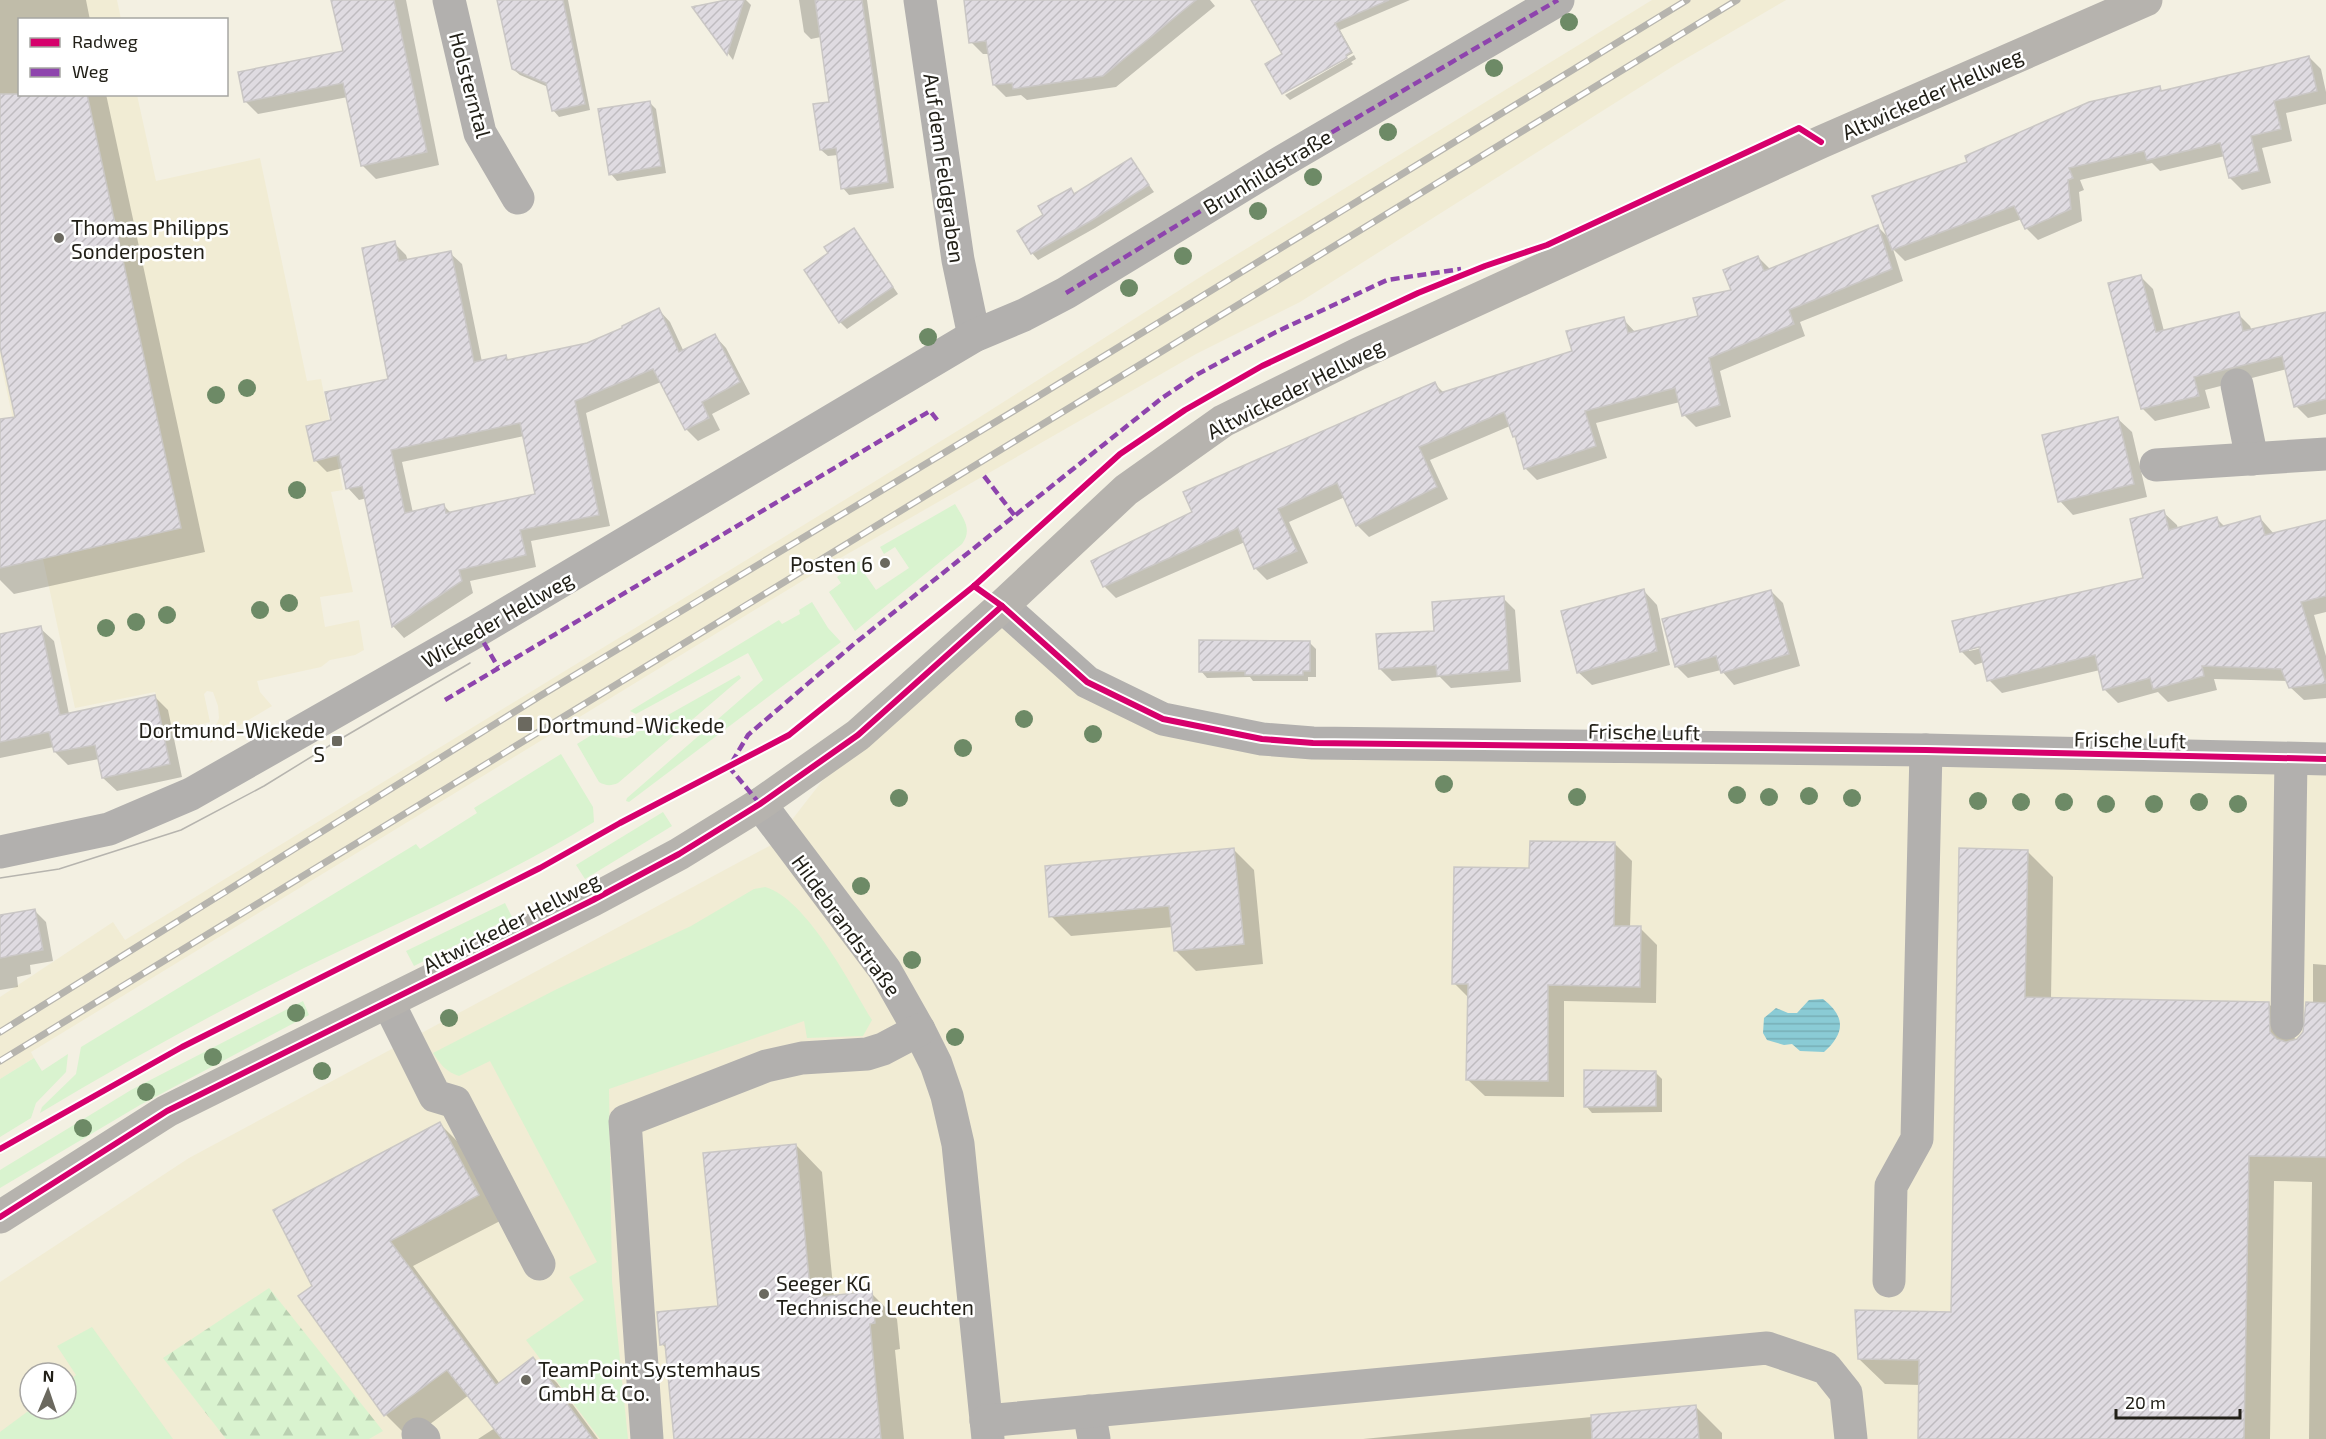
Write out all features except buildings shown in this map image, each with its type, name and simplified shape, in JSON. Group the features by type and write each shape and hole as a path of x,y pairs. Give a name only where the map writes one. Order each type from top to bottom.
{"main road":[{"name":"Altwickeder Hellweg","path":"0,1217 167,1112 612,890 679,854 760,804 858,735 1002,606 1126,490 1223,422 1358,354 1821,142 2145,0"}],"street":[{"name":"Holsterntal","path":"449,0 480,133 518,198"},
{"name":"Auf dem Feldgraben","path":"920,0 958,260 974,336"},
{"name":"Brunhildstraße","path":"974,336 1024,315 1066,293 1291,156 1558,0"},
{"name":"Wickeder Hellweg","path":"0,852 109,829 191,794 477,632 974,336"},
{"path":"2237,385 2252,459"},
{"path":"2156,465 2326,454"},
{"name":"Frische Luft","path":"1002,606 1087,682 1163,719 1262,739 1313,744 1926,750 2326,759"},
{"path":"1888,1281 1891,1186 1917,1139 1926,750"},
{"path":"2287,1023 2292,759"},
{"name":"Hildebrandstraße","path":"760,804 885,970 919,1030 939,1075 958,1144 987,1430"},
{"path":"388,1002 435,1096 455,1102 539,1264"},
{"path":"647,1439 625,1121 766,1066 802,1058 867,1054 883,1049 919,1030"},
{"path":"987,1430 1092,1425 1767,1348 1826,1368 1846,1393 1851,1439"}],"shaded area":[{"path":"0,0 117,0 121,18 18,18 18,96 137,96 156,181 260,158 307,381 321,379 343,490 331,492 353,592 320,597 325,627 359,620 364,650 355,655 330,660 321,667 257,681 260,692 272,706 210,743 219,718 213,692 207,691 204,694 210,722 165,735 155,692 75,708 0,359"},
{"path":"1652,0 1786,0 1675,65 1300,302 1196,354 830,564 31,1052 34,1058 0,1079 0,997 113,922 125,940 972,422 1205,274"},
{"path":"1002,606 1087,682 1262,739 2326,759 2326,1439 0,1439 0,1282 189,1158 773,844 858,735"}],"green space":[{"path":"955,504 967,528 962,544 855,631 829,592 841,583 837,577 868,555 871,560 860,567 876,590 909,568 895,547 884,554 880,547"},
{"path":"812,602 828,628 841,642 629,802 626,801 763,680 748,653 636,714 630,711 779,620 782,624 800,614 799,610"},
{"path":"739,675 741,678 618,783 608,785 599,782 577,744 603,728 613,736 627,738"},
{"path":"561,754 593,807 594,822 487,881 237,1002 40,1113 42,1107 76,1074 81,1047 416,844 420,849 477,813 474,808"},
{"path":"663,812 672,826 585,879 576,865"},
{"path":"765,887 781,895 812,925 840,965 872,1020 863,1036 807,1038 804,1021 609,1089 612,1281 628,1439 600,1439 526,1340 584,1300 569,1277 597,1262 490,1061 459,1076 444,1067 433,1053 557,989 691,926 754,889"},
{"path":"505,903 512,917 414,966 406,951"},
{"path":"303,1001 309,1015 140,1105 0,1188 0,1170 131,1090"},
{"path":"68,1054 66,1072 36,1103 31,1118 0,1137 0,1079 34,1058 42,1071"},
{"path":"269,1288 383,1431 369,1439 226,1439 163,1358"},
{"path":"92,1327 173,1439 0,1439 0,1432 18,1419 18,1421 78,1421 78,1361 67,1361 57,1346"}],"water":[{"path":"1823,999 1836,1012 1840,1025 1836,1038 1824,1052 1800,1051 1792,1044 1784,1045 1767,1040 1763,1033 1764,1018 1776,1008 1788,1013 1797,1013 1809,1000"}],"tram line":[{"path":"0,878 59,869 181,830 264,786 470,663"}],"railway":[{"path":"0,1032 540,696 1032,400 1687,0"},
{"path":"0,1061 1737,0"}],"marked path":[{"path":"1066,293 1281,162 1558,0"},
{"path":"760,804 729,767 748,735 854,644 1162,398 1198,374 1276,332 1387,280 1461,269"},
{"path":"445,700 930,411 938,421"},
{"path":"984,476 1015,516"},
{"path":"477,631 498,667"}],"cycle path":[{"path":"0,1149 182,1047 540,868 620,823 789,735 974,586 1120,454 1185,410 1262,366 1418,293 1485,266 1547,245 1799,128 1821,142"},
{"path":"974,586 1002,606 1087,682 1163,719 1262,739 1313,743 1926,750 2326,759"},
{"path":"0,1217 167,1111 593,900 679,854 760,804 858,735 1002,606"}],"place":[{"name":"Thomas Philipps Sonderposten","path":"59,238"},
{"name":"Posten 6","path":"885,563"},
{"name":"Dortmund-Wickede","path":"525,724"},
{"name":"Dortmund-Wickede S","path":"337,741"},
{"name":"Seeger KG Technische Leuchten","path":"764,1294"},
{"name":"TeamPoint Systemhaus GmbH & Co.","path":"526,1380"}]}
